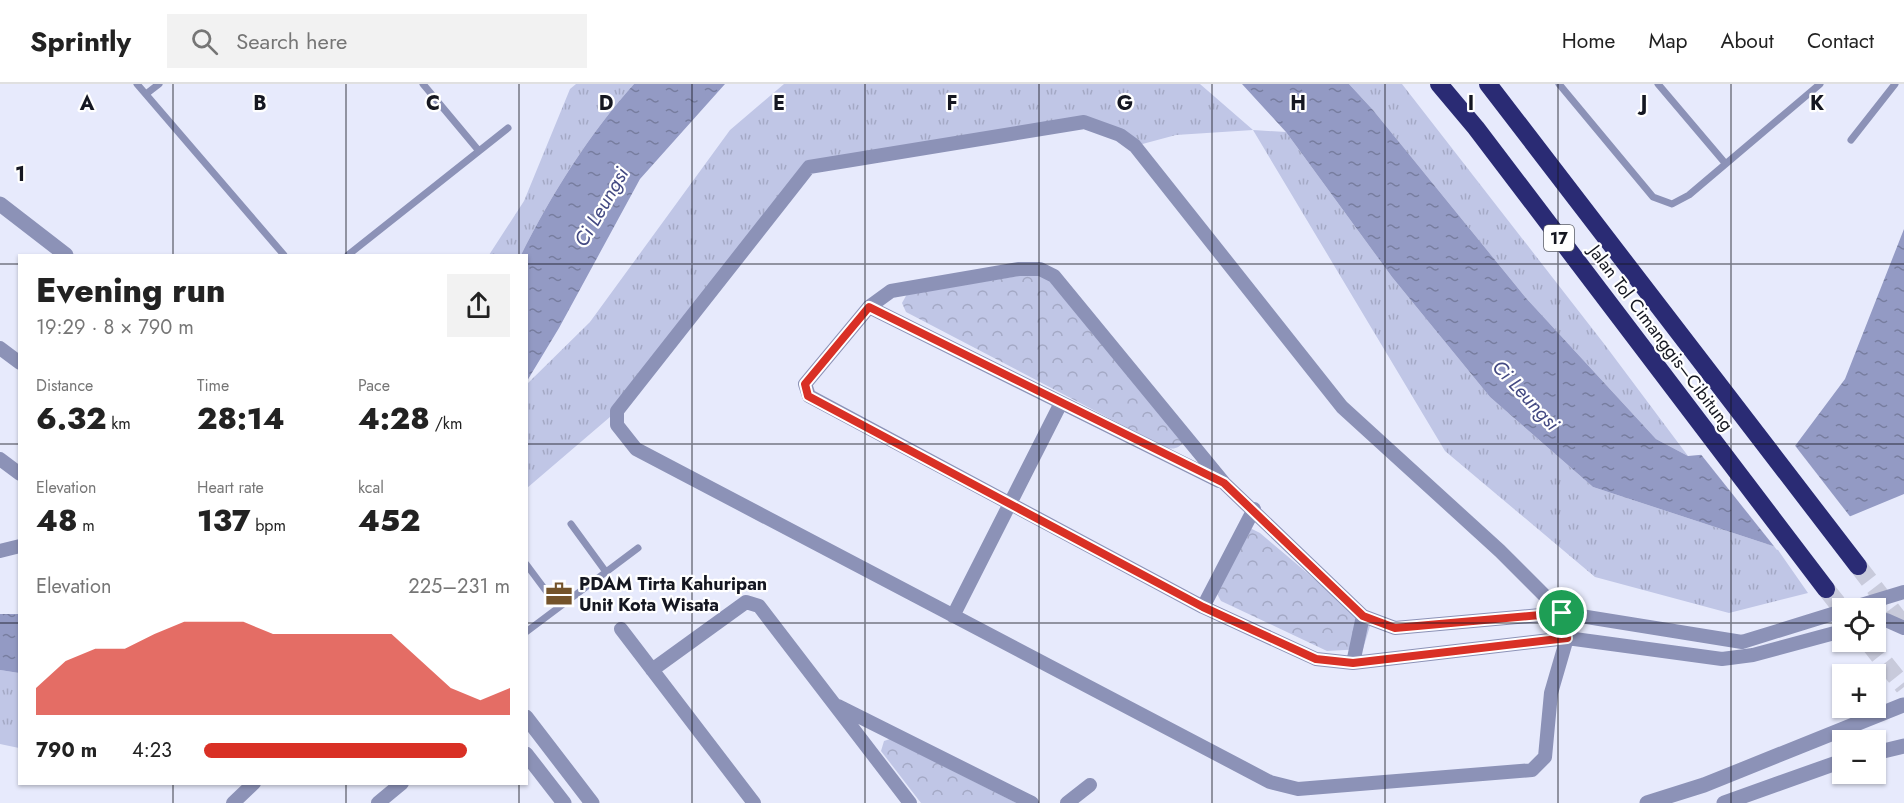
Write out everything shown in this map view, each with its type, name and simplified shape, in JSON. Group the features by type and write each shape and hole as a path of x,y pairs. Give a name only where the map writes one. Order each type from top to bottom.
{"highway":[{"name":"Jalan Tol Cimanggis–Cibitung","path":"1439,84 1476,128 1826,589"},
{"name":"Jalan Tol Cimanggis–Cibitung","path":"1488,84 1858,566"}],"street":[{"path":"1084,122 1120,135 1135,146 1342,407 1500,551 1562,613 1567,638 1551,693 1545,757 1532,770 1298,789 1270,782 953,616 636,449 617,424 617,411 809,167 1084,122"},
{"path":"0,204 65,254"},
{"path":"1832,614 1742,642 1562,613 1395,628 1363,616 1254,509 1224,483 1054,276 1040,269 1019,269 891,291 869,307 805,384 808,396 1203,607 1316,659 1353,663 1567,638 1722,659 1753,656 1832,634"},
{"path":"869,307 1224,483"},
{"path":"0,348 18,362"},
{"path":"953,616 1060,403"},
{"path":"0,459 18,472"},
{"path":"1203,607 1254,509"},
{"path":"0,551 18,546"},
{"path":"1884,598 1904,592"},
{"path":"652,670 746,602 759,606 910,803"},
{"path":"1353,663 1363,616"},
{"path":"1886,620 1904,628"},
{"path":"621,629 754,803"},
{"path":"833,703 1032,803"},
{"path":"1647,803 1704,785 1903,706"},
{"path":"528,720 592,803"},
{"path":"1886,750 1904,746"},
{"path":"528,757 564,803"},
{"path":"1724,803 1832,765"},
{"path":"1066,803 1090,784"},
{"path":"233,803 252,785"},
{"path":"378,803 400,785"}],"lane":[{"path":"137,84 283,254"},
{"path":"146,94 159,84"},
{"path":"423,84 479,151"},
{"path":"1559,84 1631,173 1660,201 1667,204 1677,202 1820,84"},
{"path":"1658,84 1725,163"},
{"path":"1851,140 1895,84"},
{"path":"349,254 508,128"},
{"path":"571,524 606,572"},
{"path":"528,630 638,548"},
{"path":"528,567 558,607"}],"green space":[{"path":"576,84 634,84 586,144 545,210 522,254 490,254 524,201 570,89"},
{"path":"784,84 1200,84 1253,130 1176,135 1135,146 1084,122 809,167 617,411 528,487 528,383 590,322 730,130"},
{"path":"1349,84 1402,84 1605,345 1688,456 1656,439 1526,298 1373,110"},
{"path":"1253,130 1286,132 1392,277 1490,397 1593,487 1776,547 1808,593 1729,613 1595,577 1445,451"},
{"path":"1036,273 1046,276 1184,441 1180,446 1173,449 1164,447 906,312 902,303 907,294"},
{"path":"1250,528 1260,533 1370,626 1363,649 1327,651 1221,601 1216,592"},
{"path":"0,670 18,673 18,748 0,744"},
{"path":"890,739 1017,803 921,803 881,751 884,741"}],"water":[{"name":"Ci Leungsi","path":"634,84 725,84 640,179 559,328 528,379 528,254 522,254 572,166 617,103"},
{"name":"Ci Leungsi","path":"1242,84 1349,84 1373,110 1526,298 1656,439 1688,456 1795,446 1845,379 1904,229 1904,494 1776,547 1593,487 1490,397 1392,277 1286,132"},
{"path":"0,614 18,614 18,673 0,670"}],"pier":[{"path":"1793,443 1852,519 1777,550 1699,452"}],"tunnel":[{"path":"1858,566 1904,626"},
{"path":"1826,589 1833,598"},
{"path":"1876,652 1904,687"}],"place":[{"name":"PDAM Tirta Kahuripan Unit Kota Wisata","path":"559,594"}],"route":[{"path":"869,307 1224,483 1254,509 1363,616 1395,628 1562,613 1567,638 1353,663 1316,659 1203,607 808,396 805,384 869,307"}]}
